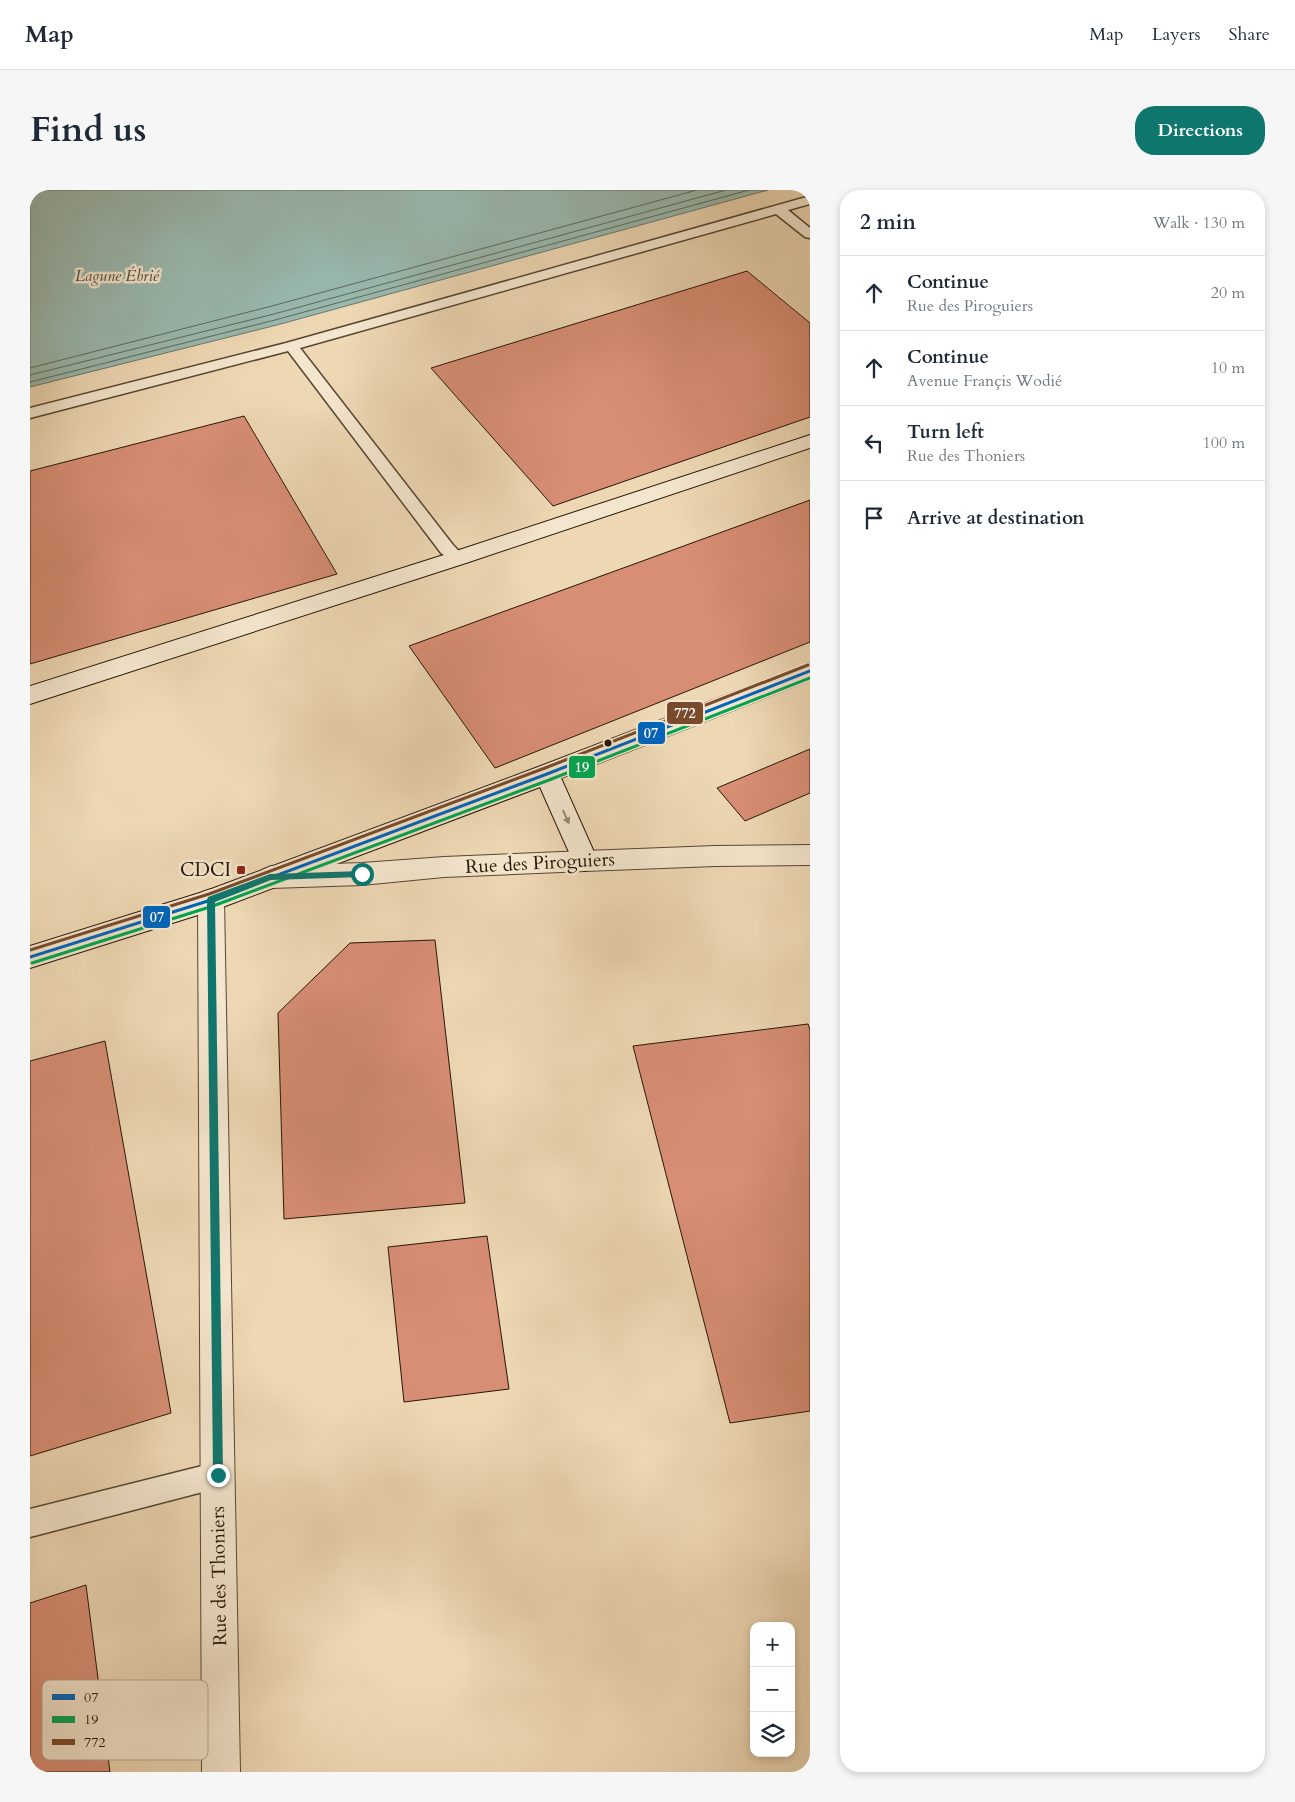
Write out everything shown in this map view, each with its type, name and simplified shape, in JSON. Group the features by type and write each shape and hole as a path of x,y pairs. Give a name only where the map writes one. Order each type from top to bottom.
{"street":[{"path":"30,695 458,558 810,441"},
{"path":"30,958 211,900 547,774 810,671"},
{"path":"547,774 585,861"},
{"name":"Rue des Piroguiers","path":"270,877 362,874 444,867 585,861 715,856 810,855"},
{"name":"Rue des Thoniers","path":"211,900 221,1772"}],"lane":[{"path":"30,413 291,346 810,200"},
{"path":"777,208 810,234"},
{"path":"291,346 447,549 458,558"},
{"path":"30,1523 218,1475"}],"water":[{"name":"Lagune Ébrié","path":"30,190 768,190 277,325 30,387"}],"building":[{"path":"747,271 810,323 810,417 553,506 431,368"},
{"path":"244,416 337,574 30,664 30,471"},
{"path":"810,500 810,642 495,768 409,646"},
{"path":"810,749 810,793 745,821 717,788"},
{"path":"435,940 465,1203 284,1219 278,1013 350,943"},
{"path":"808,1024 810,1030 810,1411 730,1423 633,1046"},
{"path":"105,1041 171,1413 30,1456 30,1061"},
{"path":"487,1236 509,1389 404,1402 388,1247"},
{"path":"86,1585 98,1680 42,1680 42,1760 108,1760 110,1772 30,1772 30,1603"}],"transit line":[{"name":"772","path":"30,950 209,894 545,768 808,665"},
{"name":"07","path":"30,957 211,900 547,774 810,671"},
{"name":"19","path":"32,963 213,906 549,780 810,678"}],"place":[{"name":"CDCI","path":"241,870"}],"route":[{"path":"218,1475 211,900 270,877 362,874"}]}
